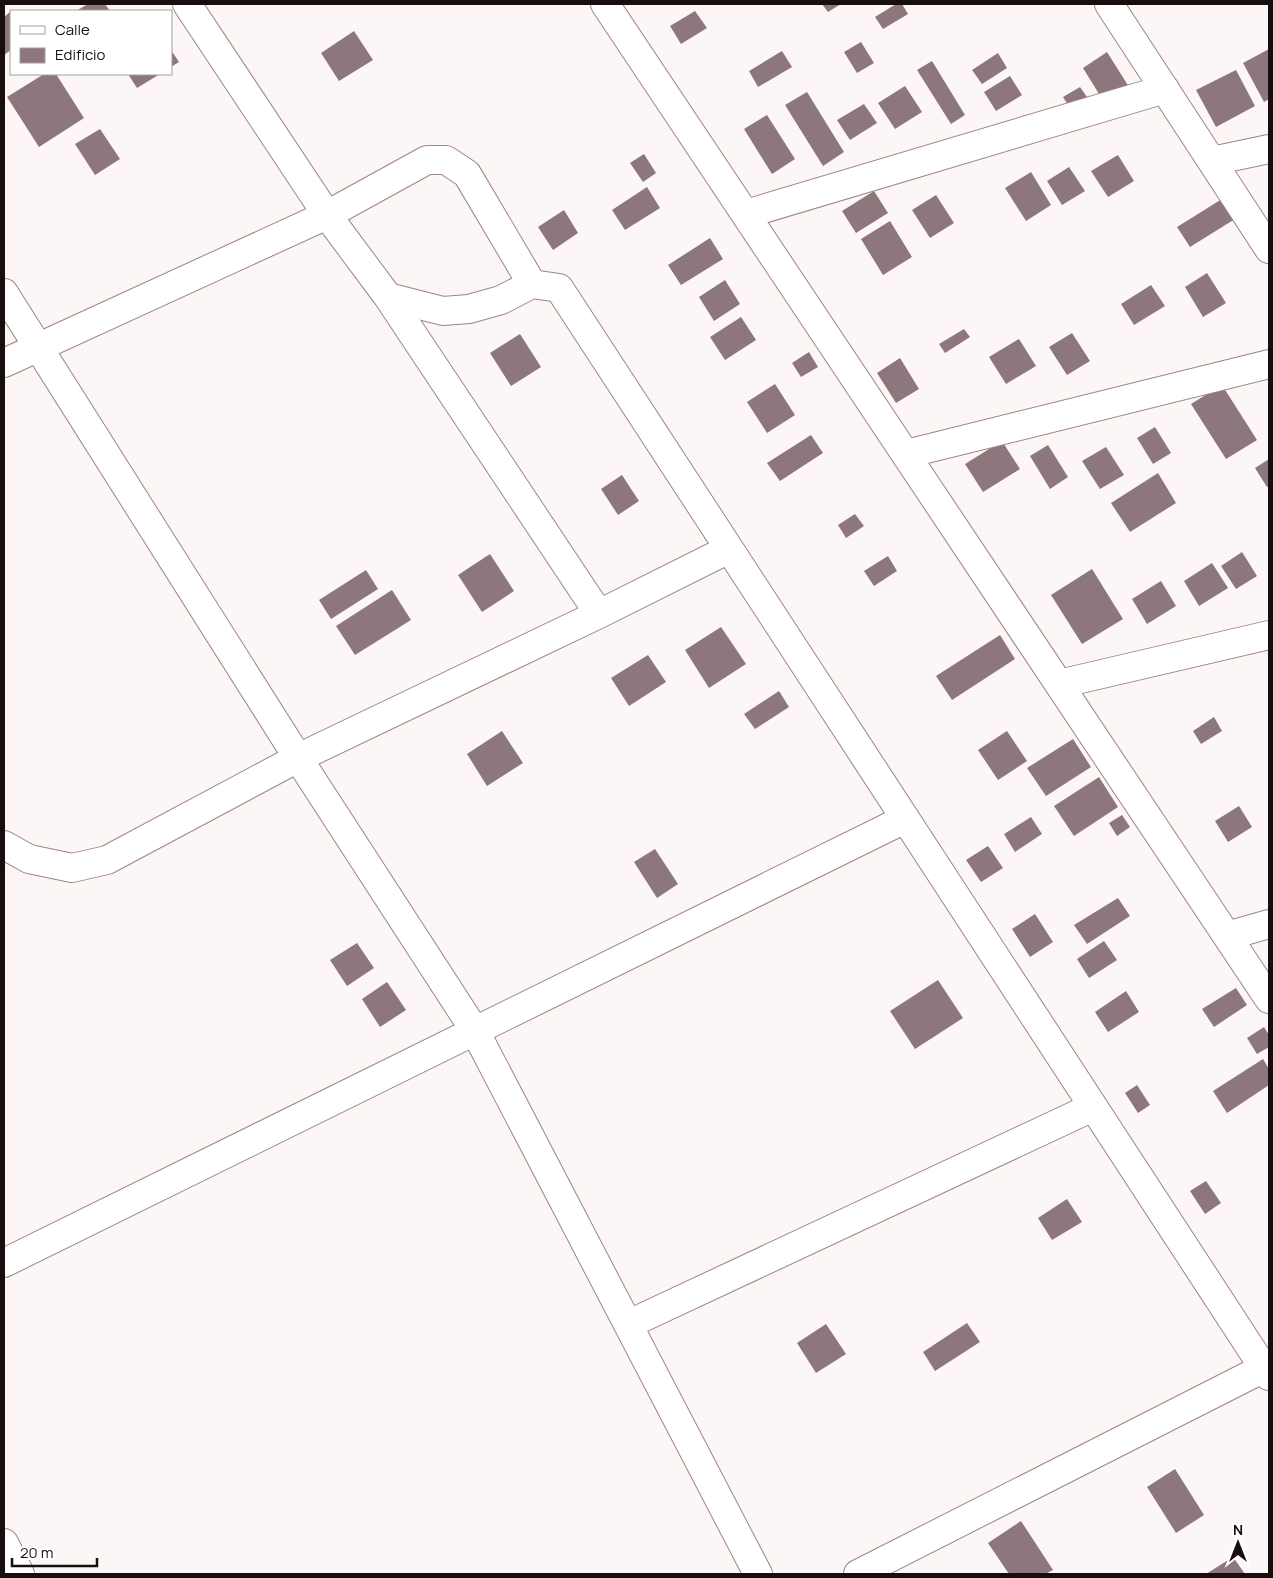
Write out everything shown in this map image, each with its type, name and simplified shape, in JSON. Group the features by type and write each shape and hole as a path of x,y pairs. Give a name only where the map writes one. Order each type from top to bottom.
{"street":[{"path":"187,4 326,215 388,296 599,614"},
{"path":"605,4 1269,999"},
{"path":"1109,4 1269,249"},
{"path":"746,214 1165,89"},
{"path":"1212,161 1269,150"},
{"path":"4,362 326,215 427,160 446,160 467,174 532,284"},
{"path":"388,296 443,311 468,309 501,300 532,284 559,288 1267,1372 858,1574"},
{"path":"4,293 36,348 475,1031 758,1574"},
{"path":"906,454 1269,364"},
{"path":"4,845 29,859 72,868 107,860 298,758 599,614 729,549"},
{"path":"1059,684 1269,635"},
{"path":"4,1263 905,819"},
{"path":"1227,936 1269,924"},
{"path":"629,1324 1093,1107"},
{"path":"4,1543 20,1574"}],"building":[{"path":"88,4 105,4 109,10 78,10"},
{"path":"822,4 841,4 828,12"},
{"path":"896,4 902,4 908,14 883,29 875,17"},
{"path":"695,11 707,28 681,44 670,26"},
{"path":"10,12 10,51 4,55 4,17"},
{"path":"354,31 373,60 339,81 321,53"},
{"path":"861,42 874,63 857,73 844,52"},
{"path":"1269,49 1269,99 1264,102 1243,63"},
{"path":"782,51 792,67 758,87 749,71"},
{"path":"172,52 179,62 172,66"},
{"path":"1107,52 1129,87 1104,102 1083,68"},
{"path":"998,53 1007,68 982,84 972,70"},
{"path":"932,61 965,115 951,124 917,70"},
{"path":"1236,70 1255,106 1216,127 1196,90"},
{"path":"42,75 57,75 84,118 39,147 7,97"},
{"path":"129,75 158,75 137,88"},
{"path":"1010,76 1022,95 996,111 984,92"},
{"path":"905,86 922,112 895,129 878,103"},
{"path":"1080,87 1087,97 1070,108 1063,97"},
{"path":"807,92 844,152 823,166 785,105"},
{"path":"864,104 877,123 850,140 837,120"},
{"path":"767,115 795,159 772,174 744,129"},
{"path":"100,129 120,159 95,175 75,144"},
{"path":"644,154 656,173 643,182 630,163"},
{"path":"1118,155 1134,181 1108,197 1091,171"},
{"path":"1069,167 1085,191 1062,205 1047,181"},
{"path":"1031,172 1051,205 1026,221 1005,188"},
{"path":"647,187 660,208 625,230 612,210"},
{"path":"874,191 888,213 856,233 842,211"},
{"path":"936,195 954,223 930,238 912,210"},
{"path":"1222,199 1235,219 1190,247 1177,227"},
{"path":"564,210 578,233 553,250 538,227"},
{"path":"890,221 912,257 883,275 861,239"},
{"path":"710,238 723,259 681,285 668,265"},
{"path":"1207,273 1226,303 1203,317 1185,287"},
{"path":"725,280 740,304 714,321 699,297"},
{"path":"1151,285 1165,306 1134,325 1121,304"},
{"path":"741,317 756,340 725,360 710,337"},
{"path":"964,329 970,337 945,353 939,344"},
{"path":"1072,333 1090,361 1067,375 1049,347"},
{"path":"520,334 541,367 511,386 490,353"},
{"path":"1019,339 1036,366 1006,384 989,357"},
{"path":"809,352 818,367 801,377 792,363"},
{"path":"900,358 919,389 896,403 877,373"},
{"path":"775,384 795,415 767,433 747,402"},
{"path":"1222,385 1257,440 1226,459 1191,404"},
{"path":"1155,427 1171,453 1153,464 1137,438"},
{"path":"811,435 823,453 780,481 767,463"},
{"path":"1002,441 1020,469 983,492 965,464"},
{"path":"1048,445 1068,477 1050,489 1030,456"},
{"path":"1106,447 1124,475 1100,489 1082,461"},
{"path":"1269,459 1269,486 1267,487 1255,468"},
{"path":"1158,473 1176,503 1130,532 1111,503"},
{"path":"622,475 639,501 618,515 601,489"},
{"path":"855,514 864,526 846,538 838,525"},
{"path":"1242,552 1257,576 1236,589 1221,566"},
{"path":"490,554 514,591 482,612 458,575"},
{"path":"888,556 897,571 874,586 864,571"},
{"path":"1212,563 1228,588 1199,606 1184,581"},
{"path":"1092,569 1123,619 1082,644 1051,595"},
{"path":"366,570 378,589 331,619 319,600"},
{"path":"1161,581 1176,606 1147,624 1132,599"},
{"path":"392,590 411,620 355,655 336,626"},
{"path":"721,627 746,664 709,688 685,650"},
{"path":"1000,635 1015,659 952,700 936,676"},
{"path":"648,655 666,682 629,706 611,678"},
{"path":"779,691 789,707 755,729 744,714"},
{"path":"1214,717 1222,731 1201,744 1193,731"},
{"path":"502,731 523,763 487,786 467,754"},
{"path":"1007,731 1027,761 998,780 978,750"},
{"path":"1073,739 1091,767 1046,796 1027,768"},
{"path":"1099,777 1118,807 1074,836 1054,806"},
{"path":"1239,806 1252,827 1228,842 1215,821"},
{"path":"1122,815 1130,827 1117,836 1109,823"},
{"path":"1031,817 1042,834 1015,852 1004,834"},
{"path":"988,846 1003,868 981,882 966,860"},
{"path":"655,849 678,884 657,898 634,862"},
{"path":"1118,898 1130,916 1087,944 1074,925"},
{"path":"1035,914 1053,942 1030,957 1012,929"},
{"path":"1104,941 1117,960 1089,978 1077,959"},
{"path":"357,943 374,968 347,986 330,960"},
{"path":"938,980 963,1018 915,1049 890,1011"},
{"path":"387,982 406,1010 380,1027 362,999"},
{"path":"1236,988 1247,1005 1214,1027 1202,1009"},
{"path":"1126,991 1139,1012 1108,1032 1095,1012"},
{"path":"1264,1027 1269,1035 1269,1047 1257,1054 1247,1038"},
{"path":"1263,1059 1269,1069 1269,1085 1227,1113 1213,1091"},
{"path":"1137,1085 1150,1105 1138,1113 1125,1093"},
{"path":"1206,1181 1221,1203 1205,1214 1190,1191"},
{"path":"1067,1199 1082,1222 1052,1240 1038,1218"},
{"path":"967,1323 980,1342 935,1371 923,1352"},
{"path":"826,1324 846,1354 816,1373 797,1343"},
{"path":"1175,1469 1204,1515 1176,1533 1147,1487"},
{"path":"1021,1521 1053,1570 1045,1574 1009,1574 988,1543"},
{"path":"1233,1557 1245,1574 1206,1574"}]}
